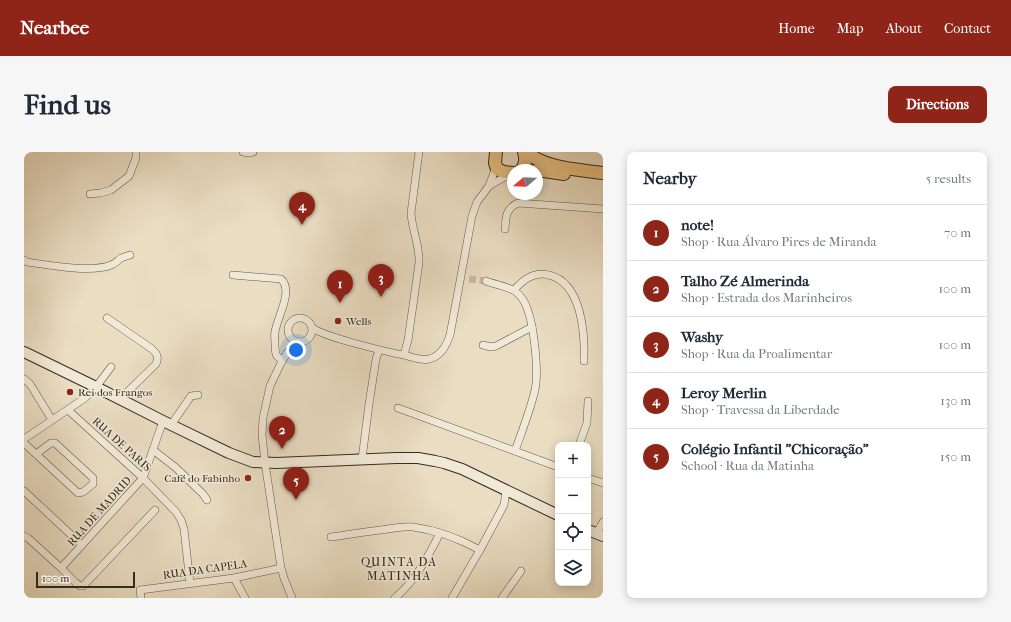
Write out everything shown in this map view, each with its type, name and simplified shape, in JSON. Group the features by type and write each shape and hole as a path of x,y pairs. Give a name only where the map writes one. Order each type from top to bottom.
{"main road":[{"path":"496,152 496,167 501,171 507,172"},
{"path":"524,164 525,152"},
{"path":"525,152 537,159 565,168 603,173"},
{"path":"543,171 603,179"}],"street":[{"path":"90,194 111,190 129,176 136,158 136,152"},
{"path":"243,152 249,154 253,152"},
{"path":"404,355 408,340 419,263 411,212 419,152"},
{"path":"312,328 327,335 379,350 423,360 429,359 444,350 450,335 472,216 477,202 489,186 496,167"},
{"path":"489,186 507,176"},
{"path":"504,230 507,211 510,207 518,203 603,209"},
{"path":"25,263 94,268 112,265 122,258 130,255"},
{"path":"514,290 531,276 539,274 547,274 556,277 570,289 575,299 583,326 585,341 584,361"},
{"path":"233,275 280,279 284,282 285,296 275,331 276,356 282,360"},
{"path":"461,278 469,278"},
{"path":"486,282 514,290 524,301 532,327 536,360 535,388 515,451"},
{"path":"107,318 152,349 158,357 156,364 120,399"},
{"path":"287,353 289,336 288,325 290,322 297,318 307,320 312,328 309,338"},
{"path":"483,345 490,347 496,346 532,327"},
{"path":"292,598 281,568 265,463 262,435 263,418 270,386 282,360 287,353 300,342 309,338 327,335"},
{"path":"289,336 293,341 300,342"},
{"path":"362,459 376,359 379,350"},
{"path":"24,352 167,423 239,457 253,462 265,463 410,458 435,461 458,467 556,514"},
{"path":"24,439 85,398 111,368"},
{"path":"24,379 30,384 52,420"},
{"name":"RUA DE MADRID","path":"61,568 143,478 153,450 167,423 191,396 198,395"},
{"path":"580,442 587,423 588,400"},
{"path":"398,408 555,466"},
{"name":"RUA DE PARIS","path":"68,410 143,478 176,512 184,529 190,583"},
{"path":"24,443 78,494 93,484 93,478 55,443 51,443 36,454"},
{"path":"153,450 175,466 207,500"},
{"path":"591,479 603,483"},
{"path":"24,491 82,545"},
{"path":"452,598 504,505 506,491"},
{"path":"504,505 516,496"},
{"path":"24,536 76,583 83,586 155,510"},
{"path":"596,533 603,522"},
{"path":"331,537 406,527 425,529 464,542 480,550"},
{"path":"395,598 402,593 411,582 440,534"},
{"name":"RUA DA CAPELA","path":"141,598 140,590 234,578 281,568"},
{"path":"502,598 521,571"},
{"path":"234,578 245,598"}],"tunnel":[{"path":"469,279 486,281"}],"place":[{"name":"Leroy Merlin","path":"302,225"},
{"name":"Washy","path":"381,297"},
{"name":"note!","path":"340,303"},
{"name":"Wells","path":"338,321"},
{"name":"Rei dos Frangos","path":"70,392"},
{"name":"Talho Zé Almerinda","path":"282,449"},
{"name":"Café do Fabinho","path":"248,478"},
{"name":"Colégio Infantil \"Chicoração\"","path":"296,500"}],"district":[{"name":"QUINTA DA MATINHA","path":"399,569"}]}
